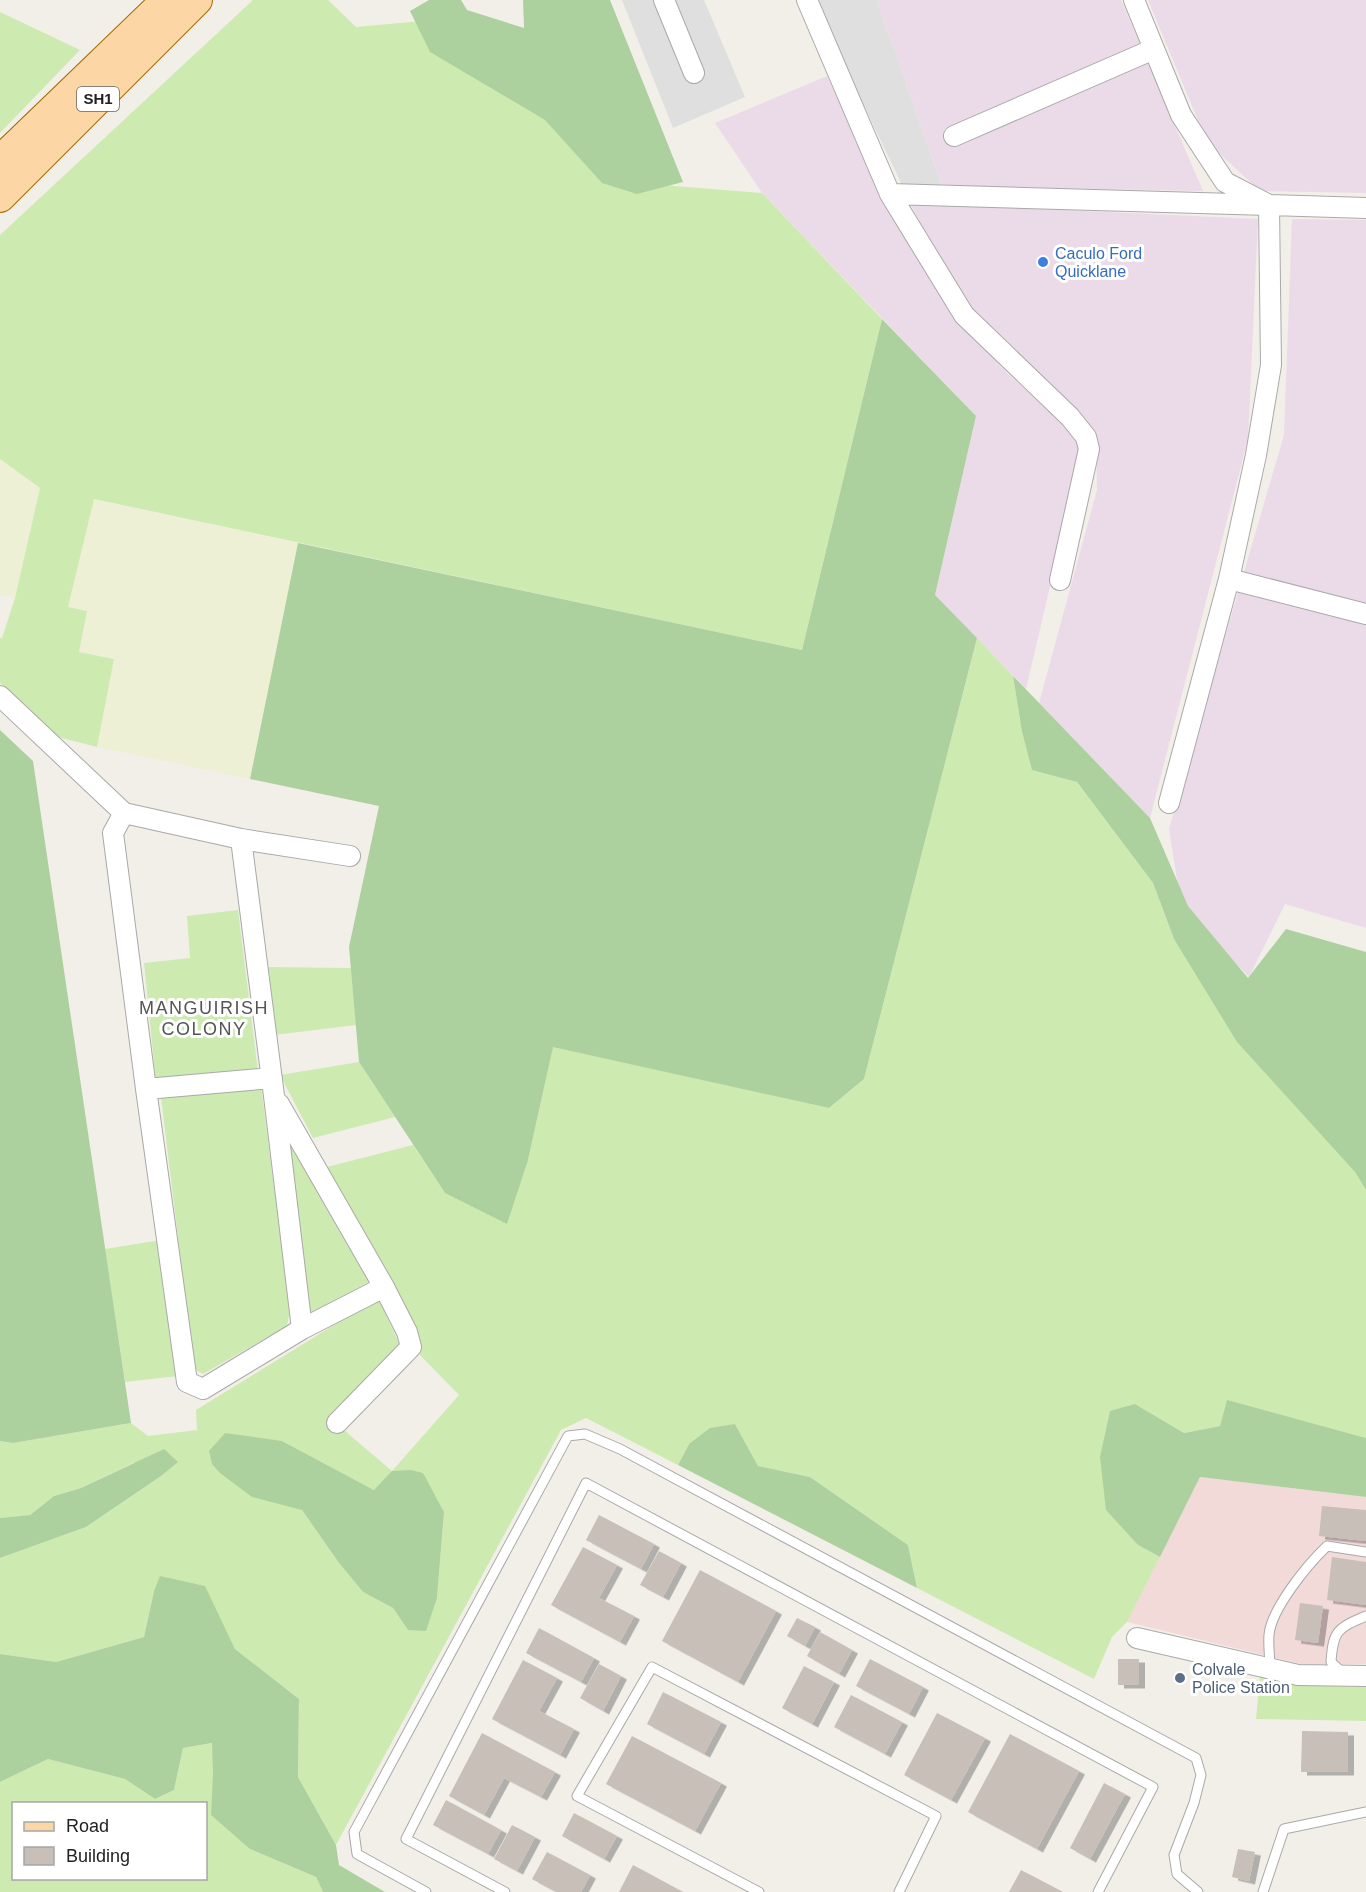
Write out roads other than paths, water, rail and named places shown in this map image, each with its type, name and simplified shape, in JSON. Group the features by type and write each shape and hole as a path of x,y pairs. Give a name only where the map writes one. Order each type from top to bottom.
{"main road":[{"name":"SH1","path":"0,161 167,0"},
{"name":"SH1","path":"0,197 197,0"}],"street":[{"path":"664,0 694,73"},
{"path":"807,0 890,194 964,315 1071,417 1086,437 1089,449 1060,579"},
{"path":"1134,0 1181,115 1225,182 1269,205"},
{"path":"954,136 1154,49"},
{"path":"890,194 1366,208"},
{"path":"1169,803 1229,579 1256,455 1270,365 1269,205"},
{"path":"1229,579 1366,614"},
{"path":"0,696 124,813 241,839 350,856"},
{"path":"124,813 113,833 187,1382 203,1389 302,1329 384,1287"},
{"path":"241,839 302,1329"},
{"path":"146,1089 273,1087"},
{"path":"273,1087 384,1287 407,1332 411,1347 337,1423"},
{"path":"1137,1638 1298,1676 1366,1676"}],"lane":[{"path":"426,1892 357,1854 354,1832 568,1436 585,1434 620,1449 1196,1758 1201,1775 1194,1803 1174,1855 1177,1874 1198,1892"},
{"path":"505,1892 406,1839 586,1483 1153,1787 1098,1892"},
{"path":"1270,1669 1269,1633 1280,1606 1310,1563 1327,1546 1366,1552"},
{"path":"1345,1676 1331,1662 1333,1639 1345,1625 1366,1616"},
{"path":"759,1892 577,1796 652,1667 936,1816 899,1892"},
{"path":"1263,1892 1284,1829 1366,1812"}],"place":[{"name":"Caculo Ford Quicklane","path":"1043,262"},
{"name":"Colvale Police Station","path":"1180,1678"}],"district":[{"name":"MANGUIRISH COLONY","path":"204,1018"}]}
